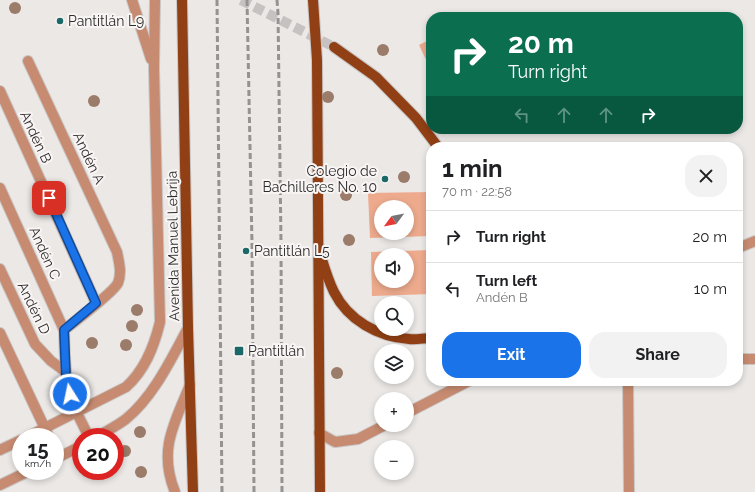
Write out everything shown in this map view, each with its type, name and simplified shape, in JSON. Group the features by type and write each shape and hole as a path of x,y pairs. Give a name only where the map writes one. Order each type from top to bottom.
{"main road":[{"name":"Avenida Manuel Lebrija","path":"182,0 188,328 193,492"},
{"path":"313,0 317,60 317,247 320,492"},
{"path":"334,47 376,77 416,118 426,131"},
{"path":"428,134 434,142"},
{"path":"317,247 334,292 344,308 358,321 373,330 394,337 410,340 426,338"}],"street":[{"path":"132,0 154,68"},
{"path":"54,428 76,413 126,387 136,378 154,344 160,322 154,68 155,0"},
{"name":"Andén A","path":"28,61 117,252 120,269 118,283 112,291 96,303"},
{"name":"Andén B","path":"0,92 96,303"},
{"name":"Andén C","path":"0,188 64,330"},
{"path":"743,246 755,240"},
{"name":"Andén D","path":"0,269 35,344 51,361 66,372"},
{"path":"84,428 76,413 70,394 66,372 64,330 96,303"},
{"path":"112,428 121,423 138,408 156,382 188,328"},
{"path":"0,333 45,428"},
{"path":"743,359 755,359"},
{"path":"176,492 170,476 167,455 169,437 190,385"},
{"path":"414,409 459,386"},
{"path":"628,386 629,492"},
{"path":"319,433 335,442 358,439 374,431"},
{"path":"0,450 12,444"},
{"path":"0,485 12,479"}],"shaded area":[{"path":"426,42 426,60 419,45"},
{"path":"426,192 426,236 414,237 414,200 374,200 374,238 370,238 368,193"},
{"path":"426,250 426,294 372,296 371,252 374,252 374,288 414,288 414,251"}],"tunnel":[{"path":"241,0 334,47"}],"railway":[{"path":"217,0 222,492"},
{"path":"247,0 252,244 254,492"},
{"path":"277,0 281,243 282,492"}],"place":[{"name":"Pantitlán L9","path":"60,21"},
{"name":"Colegio de Bachilleres No. 10","path":"385,179"},
{"name":"Pantitlán L5","path":"246,251"},
{"name":"Pantitlán","path":"239,351"}],"route":[{"path":"49,198 96,303 64,330 66,377 70,394"}]}
